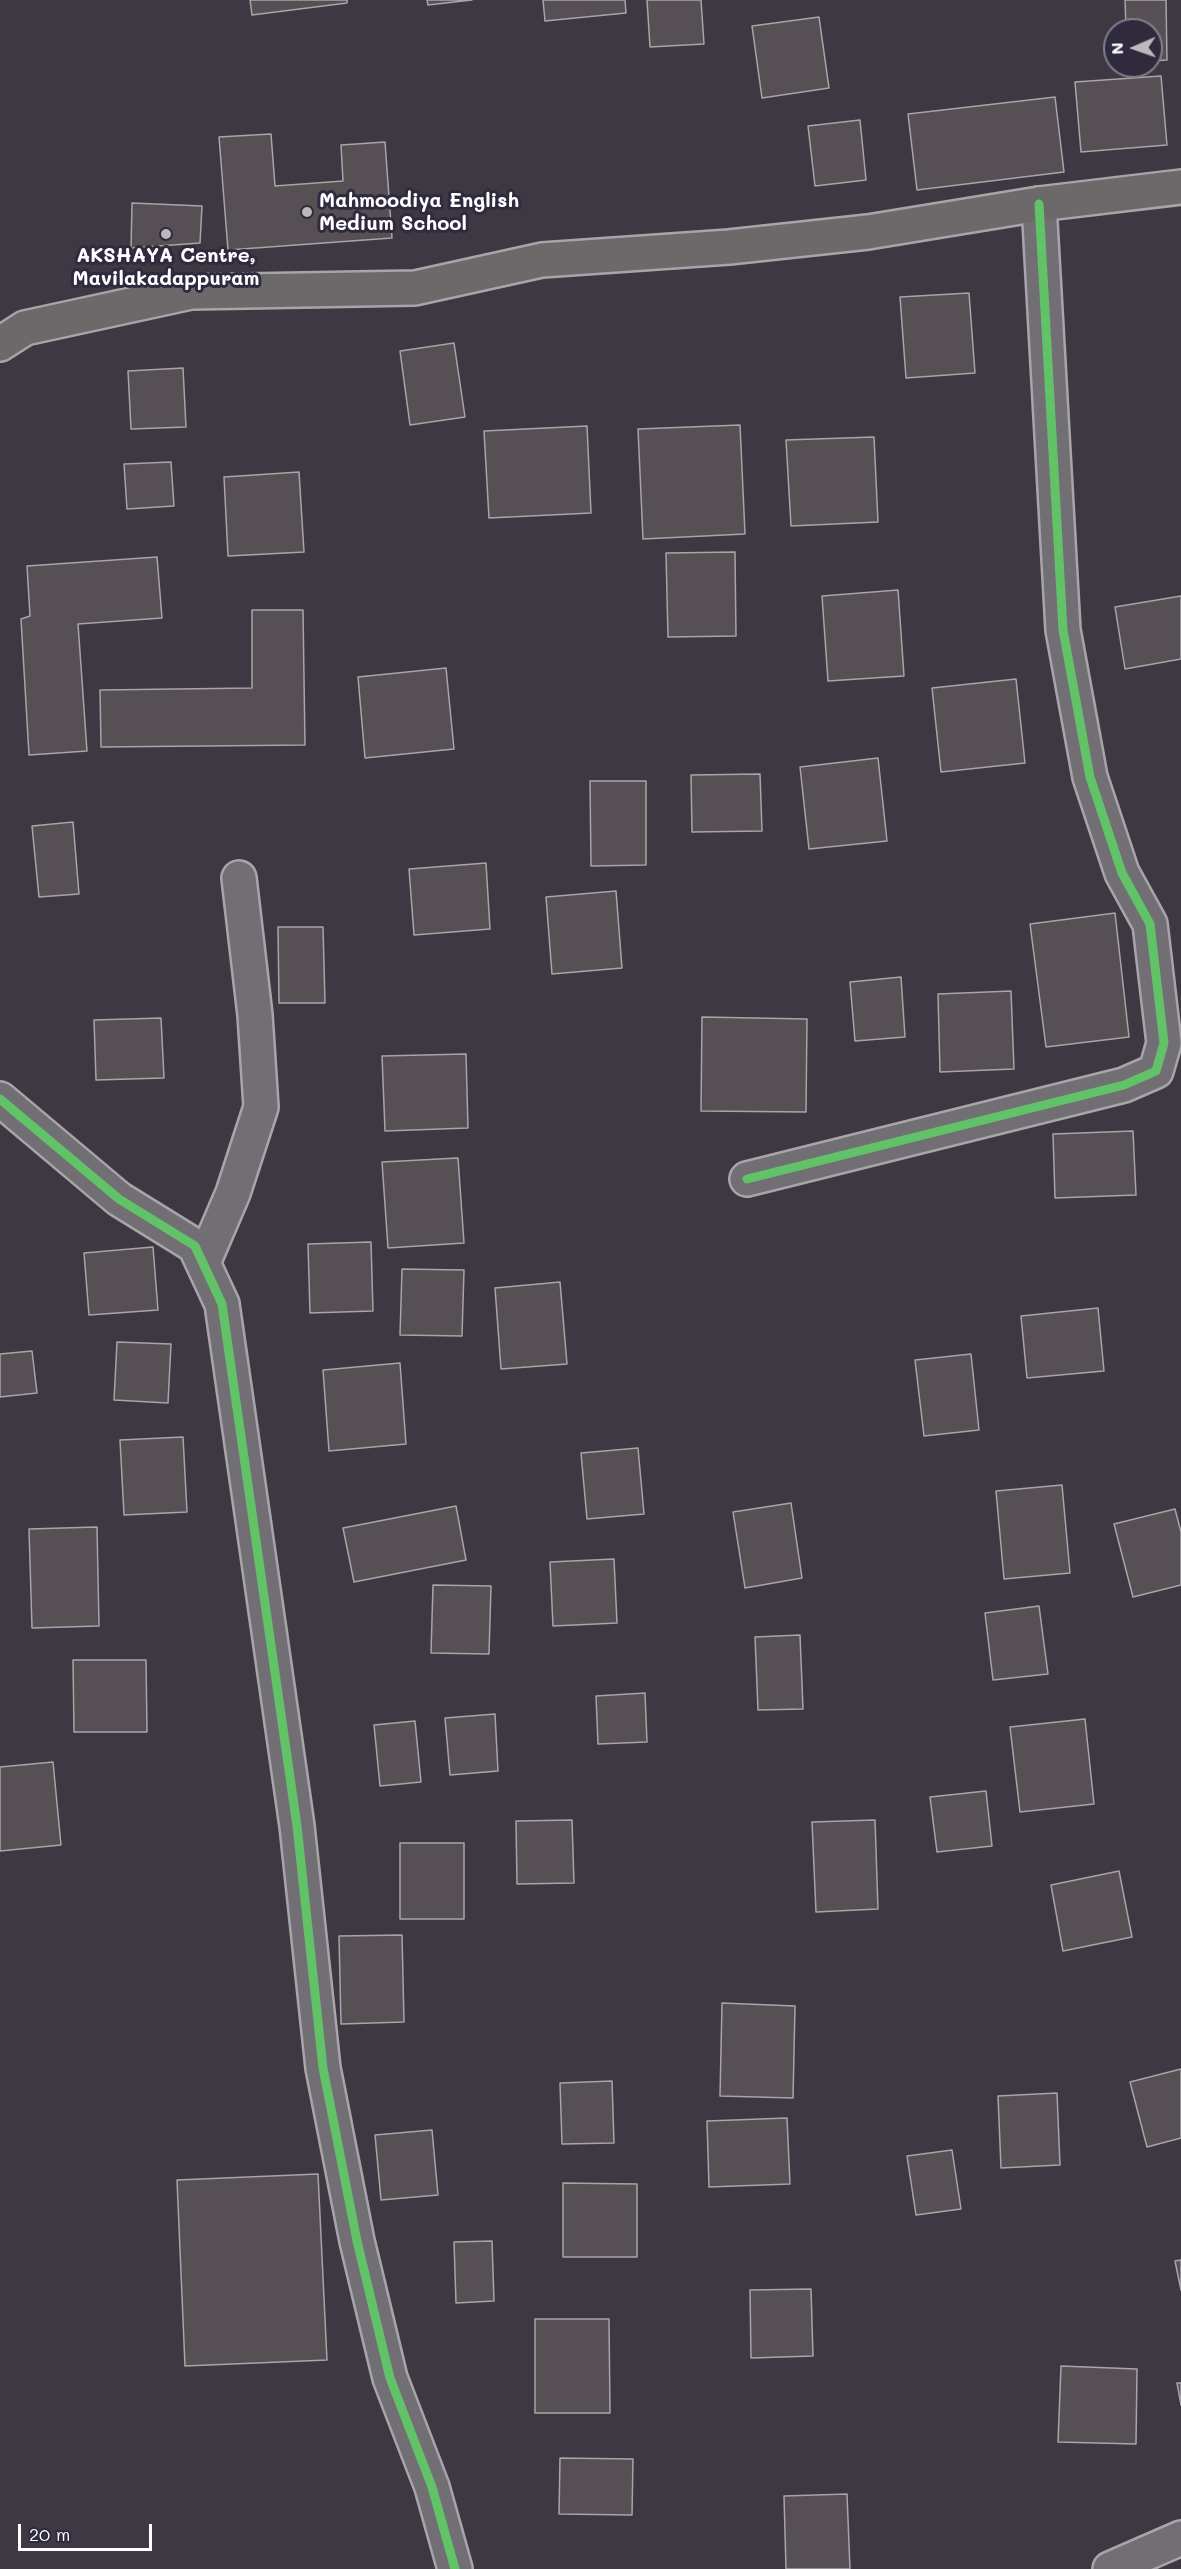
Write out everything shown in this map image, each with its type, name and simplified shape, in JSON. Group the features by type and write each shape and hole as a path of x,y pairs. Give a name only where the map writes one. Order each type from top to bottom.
{"main road":[{"path":"0,344 25,328 191,292 415,288 542,260 729,247 857,233 1039,204 1181,187"}],"street":[{"path":"747,1179 1124,1085 1156,1071 1164,1043 1150,924 1122,873 1090,777 1063,630 1039,204"},
{"path":"203,1263 233,1193 261,1107 255,1015 239,878"},
{"path":"0,1099 119,1199 195,1246 222,1304 297,1826 323,2068 357,2241 390,2378 432,2487 455,2569"},
{"path":"1110,2569 1181,2538"}],"building":[{"path":"250,0 347,0 347,3 252,15"},
{"path":"427,0 472,0 428,5"},
{"path":"543,0 625,0 626,13 545,21"},
{"path":"647,0 701,0 704,44 650,47"},
{"path":"1125,0 1166,0 1167,60 1163,60 1163,18 1126,18"},
{"path":"819,17 829,88 762,98 752,26"},
{"path":"1161,78 1167,145 1081,152 1075,82"},
{"path":"1055,97 1064,172 917,190 908,114"},
{"path":"860,120 866,180 815,186 808,126"},
{"name":"Mahmoodiya English Medium School","path":"271,134 275,186 343,181 341,145 385,142 392,238 228,250 219,137"},
{"name":"AKSHAYA Centre, Mavilakadappuram","path":"132,203 202,206 200,243 131,248"},
{"path":"969,293 975,373 906,378 900,297"},
{"path":"454,343 465,417 410,425 400,351"},
{"path":"183,368 186,427 131,429 128,371"},
{"path":"740,425 745,534 643,539 638,429"},
{"path":"587,426 591,513 489,518 484,431"},
{"path":"874,437 878,522 791,526 786,440"},
{"path":"171,462 174,506 127,509 124,464"},
{"path":"299,472 304,552 228,556 224,477"},
{"path":"735,552 736,636 668,637 666,553"},
{"path":"157,557 162,618 78,624 87,751 29,755 21,619 30,616 27,566"},
{"path":"898,590 904,676 828,681 822,596"},
{"path":"1181,596 1181,659 1125,669 1115,607"},
{"path":"252,610 303,610 305,745 101,747 100,690 252,688"},
{"path":"446,668 454,749 365,758 358,677"},
{"path":"1016,679 1025,763 941,772 932,688"},
{"path":"878,758 887,841 809,849 800,767"},
{"path":"760,774 762,831 692,832 691,775"},
{"path":"590,781 646,781 646,865 591,866"},
{"path":"73,822 79,894 39,897 32,826"},
{"path":"486,863 490,929 414,935 409,869"},
{"path":"616,891 622,968 552,974 546,897"},
{"path":"1115,913 1129,1037 1046,1047 1030,924"},
{"path":"278,927 323,927 325,1003 279,1003"},
{"path":"901,977 905,1037 855,1041 850,982"},
{"path":"1011,991 1014,1069 940,1072 938,994"},
{"path":"702,1017 807,1019 806,1112 701,1111"},
{"path":"161,1018 164,1078 96,1080 94,1020"},
{"path":"466,1054 468,1128 385,1131 382,1056"},
{"path":"1133,1131 1136,1195 1055,1198 1053,1134"},
{"path":"458,1158 464,1243 388,1248 382,1162"},
{"path":"371,1242 373,1311 310,1313 308,1244"},
{"path":"153,1247 158,1310 89,1315 84,1253"},
{"path":"402,1269 464,1270 462,1336 400,1335"},
{"path":"560,1282 567,1364 501,1369 495,1288"},
{"path":"1098,1308 1104,1371 1027,1378 1021,1316"},
{"path":"117,1342 171,1344 168,1403 114,1400"},
{"path":"32,1351 37,1393 0,1397 0,1354"},
{"path":"971,1354 979,1430 924,1436 915,1360"},
{"path":"400,1363 406,1444 329,1451 323,1370"},
{"path":"183,1437 187,1512 124,1515 120,1440"},
{"path":"638,1448 644,1514 587,1519 581,1453"},
{"path":"1062,1485 1070,1573 1004,1579 996,1491"},
{"path":"791,1503 802,1578 745,1588 733,1512"},
{"path":"456,1506 466,1560 354,1582 343,1528"},
{"path":"1175,1509 1181,1532 1181,1585 1133,1597 1114,1524"},
{"path":"97,1527 99,1626 32,1628 29,1529"},
{"path":"614,1559 617,1623 553,1626 550,1562"},
{"path":"433,1585 491,1586 489,1654 431,1653"},
{"path":"1039,1606 1048,1674 993,1680 985,1613"},
{"path":"800,1635 803,1709 758,1710 755,1637"},
{"path":"73,1660 146,1660 147,1732 74,1732"},
{"path":"645,1693 647,1742 598,1744 596,1696"},
{"path":"495,1714 498,1771 450,1775 445,1718"},
{"path":"1085,1719 1094,1804 1020,1812 1010,1727"},
{"path":"415,1721 421,1782 380,1786 374,1725"},
{"path":"53,1762 61,1845 0,1851 0,1767"},
{"path":"986,1791 992,1846 937,1852 930,1797"},
{"path":"572,1820 574,1883 517,1884 516,1821"},
{"path":"875,1820 878,1909 816,1912 812,1822"},
{"path":"400,1843 464,1843 464,1919 400,1919"},
{"path":"1119,1871 1132,1937 1063,1951 1051,1885"},
{"path":"402,1935 404,2022 341,2024 339,1936"},
{"path":"722,2003 795,2006 793,2098 720,2096"},
{"path":"1181,2069 1181,2138 1147,2147 1130,2082"},
{"path":"612,2081 614,2143 562,2144 560,2083"},
{"path":"1057,2093 1060,2165 1001,2168 998,2096"},
{"path":"787,2118 790,2184 709,2187 707,2121"},
{"path":"432,2130 438,2195 381,2200 375,2135"},
{"path":"952,2150 961,2209 916,2215 907,2156"},
{"path":"318,2174 327,2360 185,2366 177,2180"},
{"path":"563,2183 637,2184 637,2257 563,2257"},
{"path":"492,2241 494,2301 456,2303 454,2242"},
{"path":"1181,2260 1181,2290 1175,2261"},
{"path":"811,2289 813,2356 751,2358 750,2290"},
{"path":"535,2319 609,2319 610,2413 535,2413"},
{"path":"1061,2366 1137,2369 1136,2444 1058,2442"},
{"path":"1177,2383 1181,2383 1181,2405"},
{"path":"560,2458 633,2459 632,2515 559,2514"},
{"path":"847,2494 850,2569 786,2569 784,2496"}],"cycle path":[{"path":"747,1179 1124,1085 1156,1071 1164,1043 1150,924 1122,873 1090,777 1063,630 1039,204"},
{"path":"0,1099 119,1199 195,1246 222,1304 297,1826 323,2068 357,2241 390,2378 432,2487 455,2569"}],"place":[{"name":"Mahmoodiya English Medium School","path":"307,212"},
{"name":"AKSHAYA Centre, Mavilakadappuram","path":"166,234"}]}
